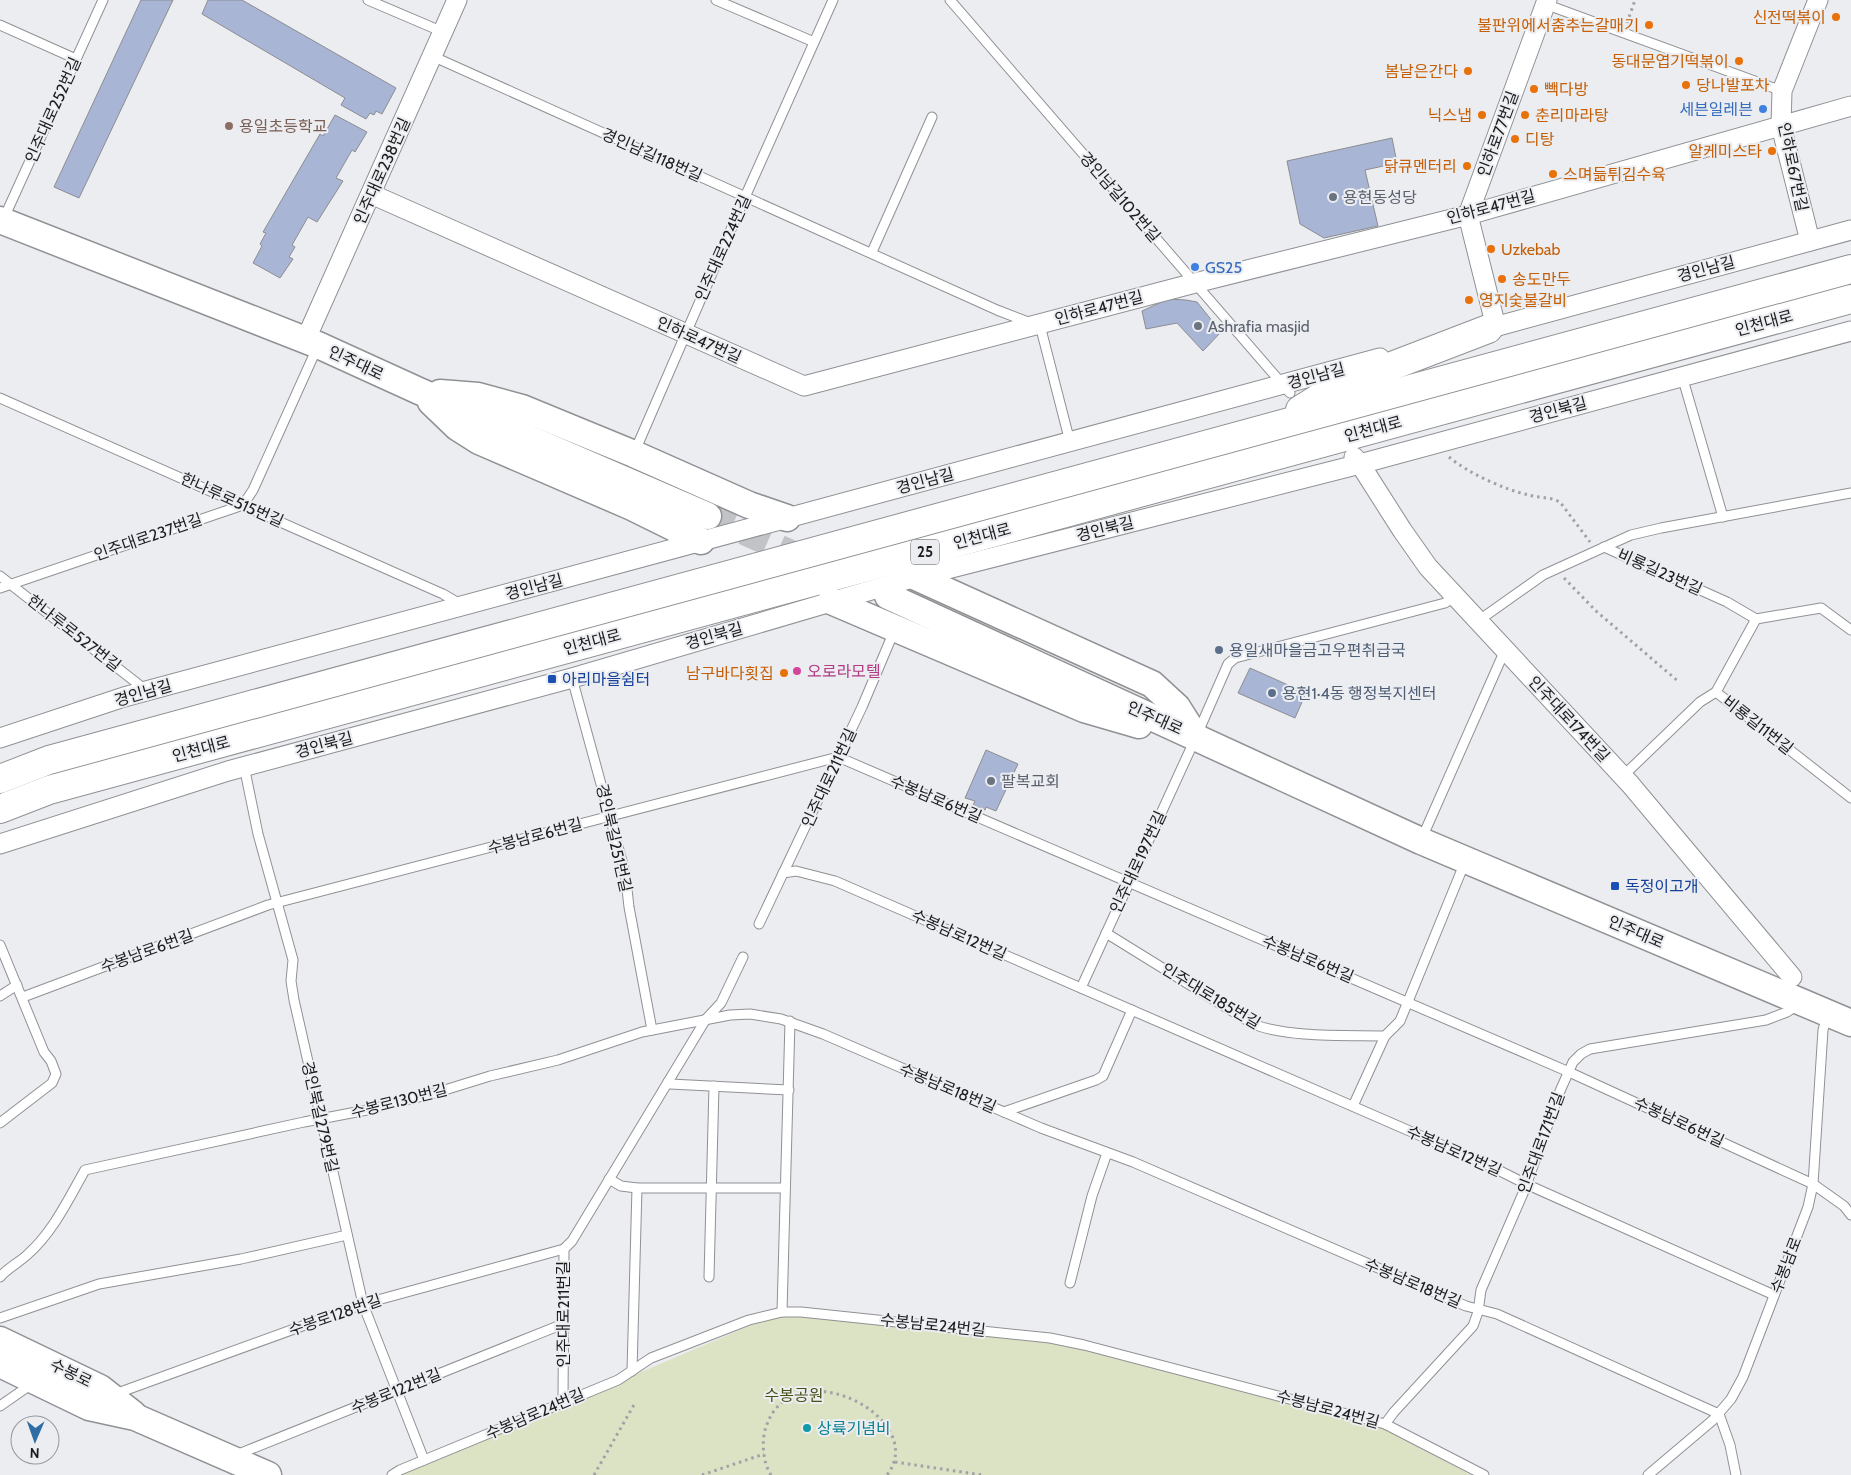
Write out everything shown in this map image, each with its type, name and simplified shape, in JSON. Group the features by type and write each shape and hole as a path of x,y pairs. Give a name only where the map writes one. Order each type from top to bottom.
{"highway":[{"name":"인천대로","path":"0,779 49,760 1851,268"},
{"name":"인천대로","path":"0,810 49,790 1851,299"},
{"path":"1275,426 1337,387 1492,328"}],"street":[{"name":"인주대로238번길","path":"312,343 372,194 457,0"},
{"name":"인하로67번길","path":"1810,241 1781,126 1782,92 1818,0"},
{"name":"인하로77번길","path":"1468,214 1546,2"},
{"name":"인하로47번길","path":"372,194 804,386 1195,283 1468,214 1851,106"},
{"path":"1468,214 1492,328"},
{"name":"인주대로","path":"1,223 312,343 708,516"},
{"name":"경인남길","path":"0,738 147,691 1070,442 1286,389 1492,328 1851,230"},
{"name":"경인북길","path":"0,844 244,766 572,678 916,577 1357,460 1433,444 1851,331"},
{"path":"419,391 478,396 522,408 634,454 749,505 787,518"},
{"path":"419,391 457,428 478,441 632,507 701,542"},
{"name":"인주대로174번길","path":"1357,460 1428,567 1623,776 1784,984"},
{"path":"916,577 1152,684 1177,707 1196,737"},
{"name":"인주대로","path":"888,596 1421,841 1784,984 1823,1012"},
{"path":"831,601 1084,709 1132,724 1196,737"},
{"name":"수봉로","path":"0,1340 100,1388 135,1416"},
{"name":"수봉로","path":"0,1364 89,1407 135,1416 268,1475"}],"lane":[{"name":"인주대로252번길","path":"1,223 102,0"},
{"path":"368,0 443,32"},
{"path":"716,0 814,42"},
{"name":"인주대로224번길","path":"634,454 833,0"},
{"name":"경인남길102번길","path":"950,0 1286,389"},
{"path":"1546,2 1623,33 1782,92"},
{"path":"0,25 76,59"},
{"name":"경인남길118번길","path":"432,56 745,198 1036,325"},
{"path":"872,252 932,117"},
{"path":"1036,325 1042,333 1070,442"},
{"path":"243,505 253,490 312,343"},
{"path":"1682,376 1723,516"},
{"name":"한나루로515번길","path":"0,398 443,594 463,606"},
{"name":"비룡길23번길","path":"1604,547 1638,533 1851,493"},
{"name":"인주대로237번길","path":"0,588 243,505"},
{"path":"1478,620 1543,575 1604,547"},
{"name":"비룡길23번길","path":"1604,547 1727,602 1756,619"},
{"name":"한나루로527번길","path":"0,576 147,691"},
{"name":"인주대로197번길","path":"1081,988 1228,664 1235,658 1445,602 1455,596"},
{"path":"1716,692 1756,619 1821,608 1851,630"},
{"name":"인주대로211번길","path":"759,924 862,707 895,629"},
{"path":"1421,841 1505,650"},
{"name":"경인북길251번길","path":"572,678 625,872 629,907 652,1030"},
{"name":"비룡길11번길","path":"1623,776 1700,702 1716,692 1851,798"},
{"name":"수봉남로6번길","path":"23,997 277,903 838,757 1569,1072 1813,1184 1844,1206 1851,1215"},
{"name":"경인북길279번길","path":"244,766 258,834 293,960 291,981 294,1000 363,1304 424,1460"},
{"path":"1353,1106 1385,1036 1400,1021 1466,860"},
{"name":"수봉남로12번길","path":"783,872 796,870 835,881 1490,1166 1526,1184 1774,1295"},
{"name":"인주대로185번길","path":"1106,933 1253,1024 1268,1030 1385,1036"},
{"path":"0,945 44,1052 56,1074 52,1083 0,1123"},
{"name":"인주대로211번길","path":"563,1403 564,1249 572,1241 706,1019 721,1003 743,957"},
{"path":"0,996 17,985"},
{"path":"1004,1112 1103,1076 1132,1010"},
{"name":"인주대로171번길","path":"1385,1424 1473,1326 1481,1290 1526,1184 1560,1091 1573,1062 1580,1054 1590,1049 1766,1020 1787,1012 1823,1012"},
{"name":"수봉남로","path":"1648,1475 1719,1414 1731,1399 1743,1377 1808,1207 1813,1184 1823,1012"},
{"name":"수봉남로18번길","path":"706,1019 730,1014 750,1014 790,1022 823,1034 1041,1128 1107,1153 1466,1306 1497,1314 1719,1414"},
{"name":"수봉로130번길","path":"0,1277 8,1268 27,1256 58,1219 85,1170 367,1110 490,1076 558,1060 652,1030 706,1019"},
{"path":"782,1312 790,1022"},
{"path":"668,1082 670,1084 789,1090"},
{"path":"709,1278 714,1086"},
{"path":"1070,1283 1092,1196 1107,1153"},
{"path":"610,1179 621,1186 637,1188 785,1188"},
{"path":"632,1371 637,1188"},
{"path":"0,1318 99,1284 241,1259 347,1236"},
{"name":"수봉로128번길","path":"110,1396 363,1304 564,1249"},
{"name":"수봉남로24번길","path":"392,1475 618,1380 651,1358 749,1320 782,1312 801,1312 1050,1338 1084,1345 1385,1424 1484,1475"},
{"name":"수봉로122번길","path":"228,1458 563,1324"},
{"path":"0,1406 35,1381"},
{"path":"1719,1414 1730,1445 1736,1475"}],"path":[{"path":"1623,33 1635,0"},
{"path":"1433,444 1458,465 1475,474 1518,492 1560,502 1590,542 1594,552"},
{"path":"1556,569 1596,611 1678,682"},
{"path":"771,1475 764,1454 765,1430 772,1414 779,1406 797,1394 824,1390 852,1399 870,1410 890,1429 895,1439 897,1450 895,1462 887,1475"},
{"path":"594,1475 635,1403"},
{"path":"702,1475 764,1454"},
{"path":"895,1462 982,1475"}],"green space":[{"name":"수봉공원","path":"782,1312 1050,1339 1385,1426 1471,1475 399,1475"}],"building":[{"path":"141,0 173,0 79,198 54,187"},
{"path":"208,0 242,0 396,88 382,114 376,111 374,115 370,113 366,119 341,105 345,98 202,14"},
{"path":"335,115 367,132 355,152 352,150 336,178 343,181 317,222 308,217 292,245 295,247 289,257 293,259 280,278 253,263 262,246 260,244 266,233 263,232 320,134 323,136"},
{"name":"용현동성당","path":"1392,138 1397,163 1365,170 1378,226 1324,238 1300,224 1287,161"},
{"name":"Ashrafia masjid","path":"1168,299 1197,302 1221,332 1203,351 1177,323 1146,329 1142,311"},
{"name":"용현1·4동 행정복지센터","path":"1250,668 1306,693 1295,718 1238,693"},
{"name":"팔복교회","path":"986,750 1018,764 996,811 986,807 985,810 973,805 975,801 965,798"}],"tunnel":[{"path":"708,516 852,580"}],"place":[{"name":"신전떡볶이","path":"1836,17"},
{"name":"불판위에서춤추는갈매기","path":"1649,25"},
{"name":"동대문엽기떡볶이","path":"1739,61"},
{"name":"봄날은간다","path":"1468,71"},
{"name":"당나발포차","path":"1686,85"},
{"name":"빽다방","path":"1534,89"},
{"name":"세븐일레븐","path":"1763,109"},
{"name":"닉스냅","path":"1482,115"},
{"name":"춘리마라탕","path":"1525,115"},
{"name":"용일초등학교","path":"229,126"},
{"name":"디탕","path":"1515,139"},
{"name":"알케미스타","path":"1772,151"},
{"name":"닭큐멘터리","path":"1467,166"},
{"name":"스며듦튀김수육","path":"1553,174"},
{"name":"용현동성당","path":"1333,197"},
{"name":"Uzkebab","path":"1491,249"},
{"name":"GS25","path":"1195,267"},
{"name":"송도만두","path":"1502,279"},
{"name":"영지숯불갈비","path":"1469,300"},
{"name":"Ashrafia masjid","path":"1198,326"},
{"name":"용일새마을금고우편취급국","path":"1219,650"},
{"name":"오로라모텔","path":"797,671"},
{"name":"남구바다횟집","path":"784,673"},
{"name":"아리마을쉼터","path":"552,679"},
{"name":"용현1·4동 행정복지센터","path":"1272,693"},
{"name":"팔복교회","path":"991,781"},
{"name":"독정이고개","path":"1615,886"},
{"name":"상륙기념비","path":"807,1428"}]}
